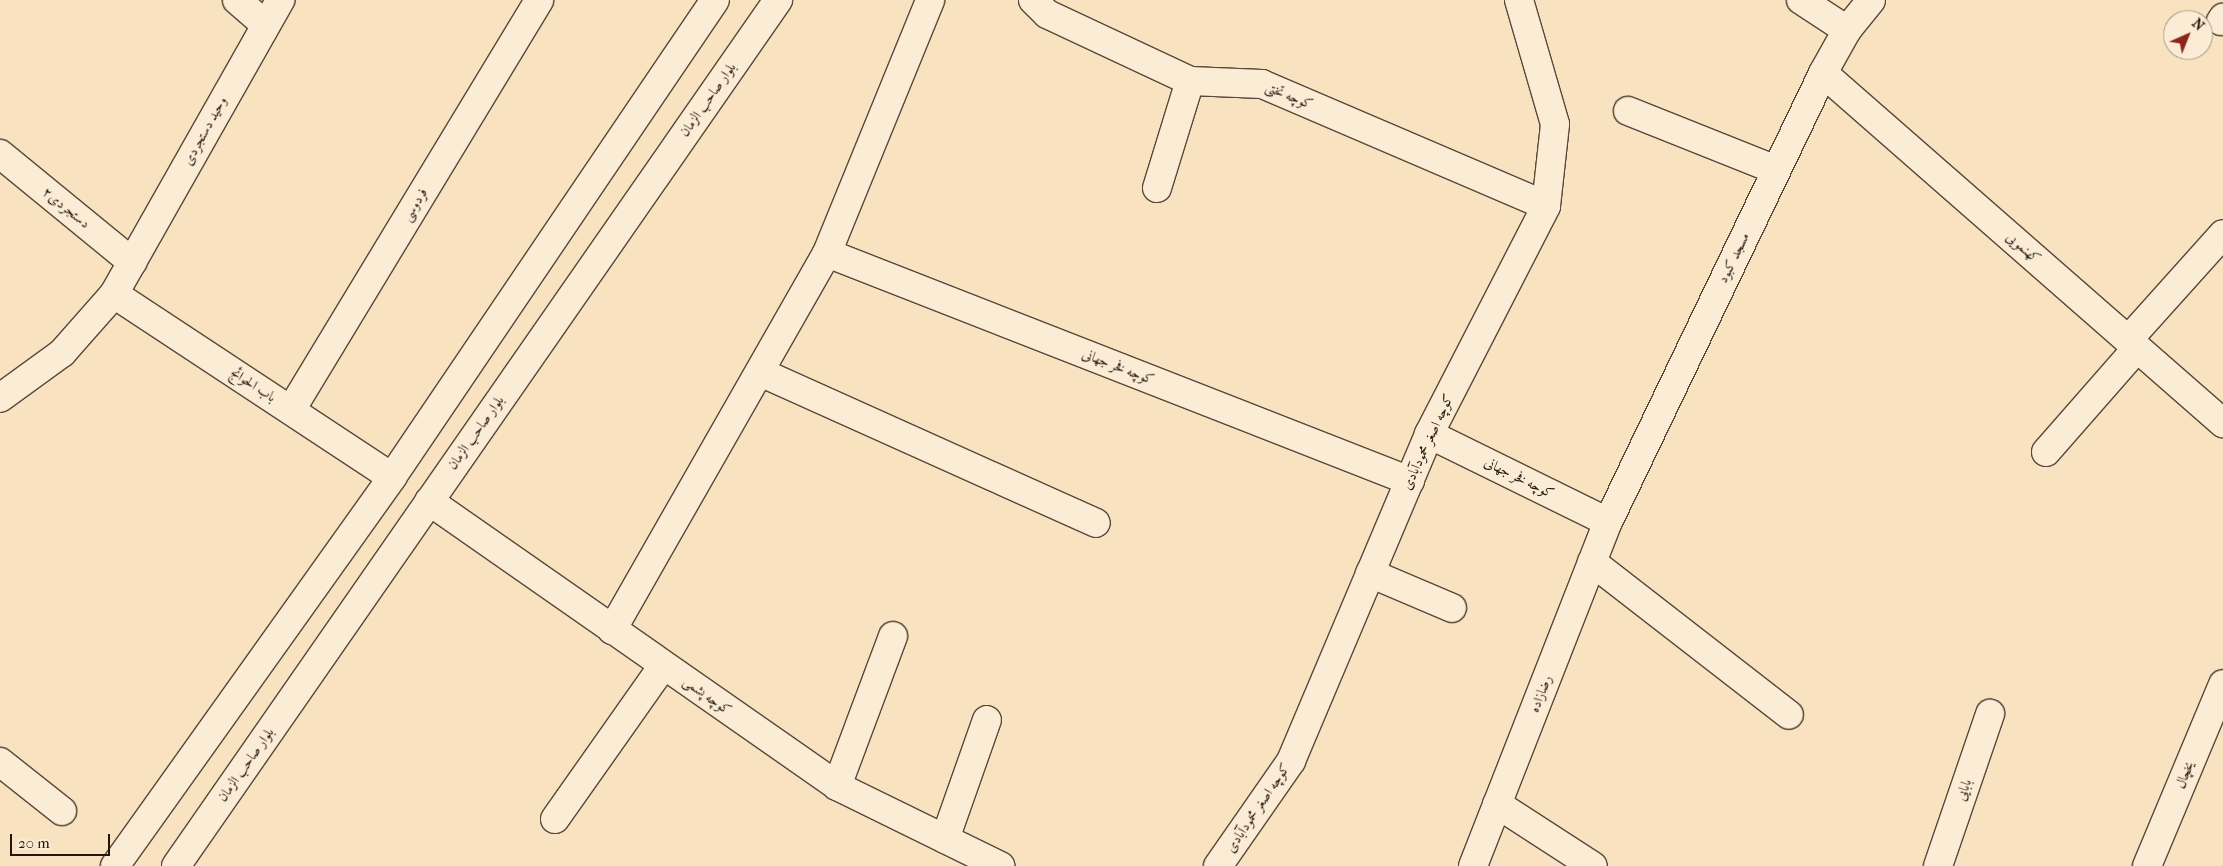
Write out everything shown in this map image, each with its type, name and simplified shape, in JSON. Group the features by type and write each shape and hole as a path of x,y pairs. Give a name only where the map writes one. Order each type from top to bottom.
{"street":[{"path":"237,0 265,24"},
{"name":"وحید دستجردی","path":"114,294 280,0"},
{"name":"فردوسی","path":"291,410 539,0"},
{"path":"115,866 392,477 715,0"},
{"name":"بلوار صاحب الزمان","path":"176,866 778,0"},
{"path":"612,630 827,253 930,0"},
{"name":"کوچه تختی","path":"1033,0 1047,14 1190,81 1262,84 1546,206"},
{"name":"کوچه اصغر محمودآبادی","path":"1218,866 1291,761 1429,434 1546,206 1555,124 1519,0"},
{"path":"1801,0 1847,30"},
{"name":"مسجد کبود","path":"1608,522 1823,73 1847,30 1870,0"},
{"name":"کهنمویی","path":"1823,73 2223,423"},
{"path":"1156,188 1190,81"},
{"path":"1628,111 1776,170"},
{"name":"دستجردی۲","path":"0,154 132,262"},
{"path":"2046,452 2223,234"},
{"name":"کوچه فخر جهانی","path":"827,253 1410,481"},
{"path":"0,398 62,353 114,294"},
{"name":"باب الحوائج","path":"114,294 392,477"},
{"path":"760,372 1096,523"},
{"name":"کوچه فخر جهانی","path":"1429,434 1608,522"},
{"name":"کوچه پشمی","path":"429,501 837,786 1000,866"},
{"name":"رضازاده","path":"1473,866 1608,522"},
{"path":"1592,562 1789,715"},
{"path":"1370,573 1452,608"},
{"path":"837,786 893,636"},
{"path":"555,819 663,666"},
{"name":"یخچال","path":"2147,866 2223,684"},
{"name":"بابایی","path":"1938,866 1990,714"},
{"path":"945,839 987,720"},
{"path":"0,762 62,811"},
{"path":"1497,804 1593,866"}]}
